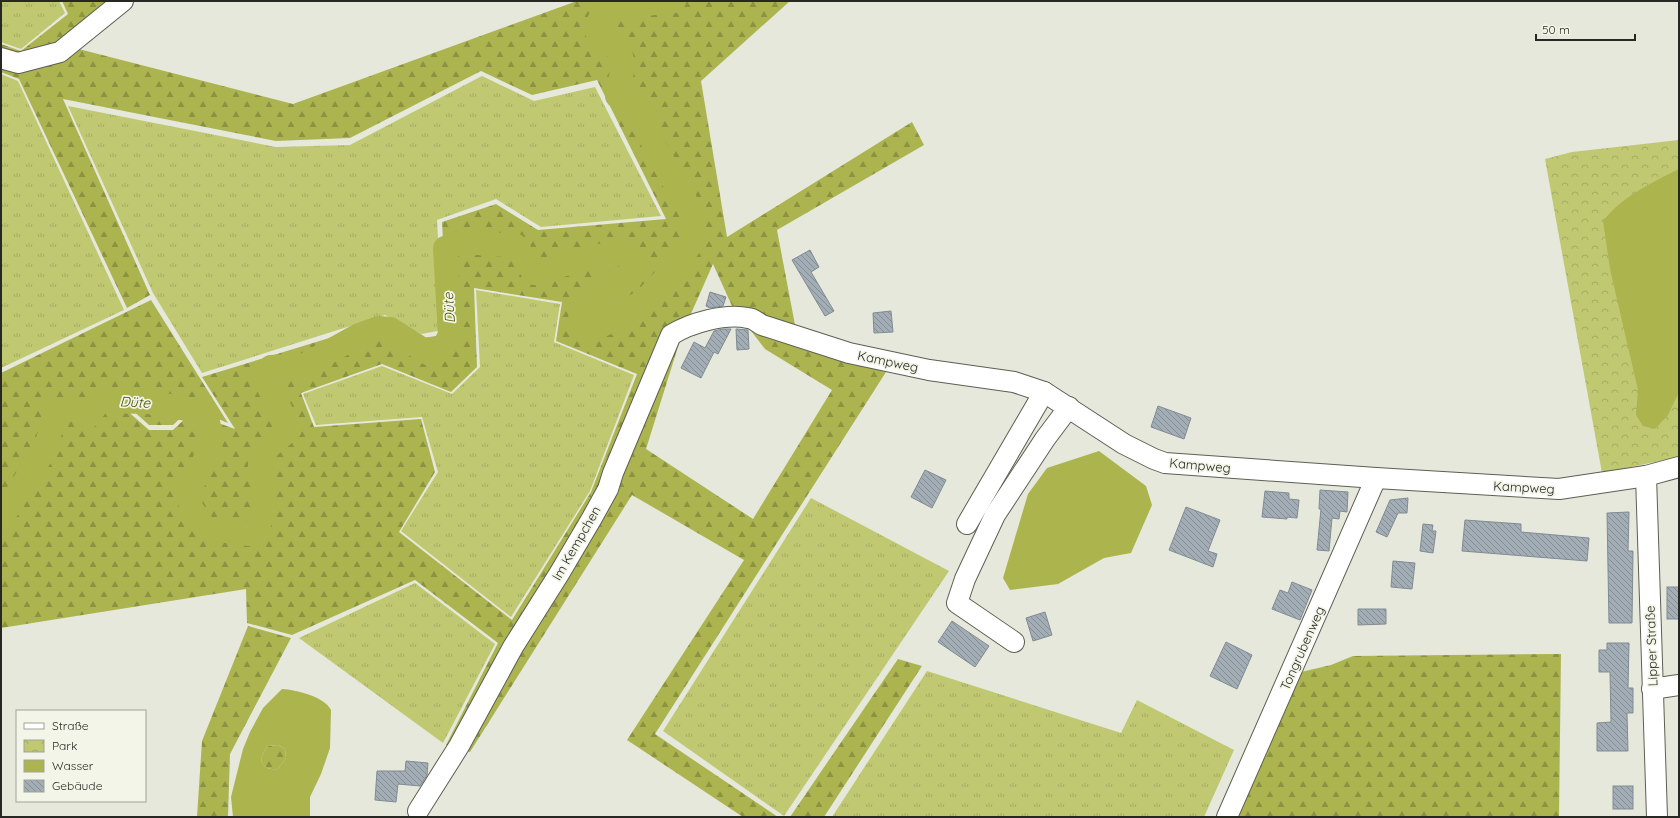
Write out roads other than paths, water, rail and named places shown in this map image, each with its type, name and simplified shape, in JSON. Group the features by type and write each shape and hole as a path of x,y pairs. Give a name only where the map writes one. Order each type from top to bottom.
{"street":[{"path":"1,58 18,63 60,52 123,1"},
{"name":"Im Kempchen","path":"418,810 459,746 513,647 559,574 608,489 613,473 671,335 682,328 719,318 749,318"},
{"name":"Kampweg","path":"749,318 762,325 849,353 929,370 1014,382 1044,392 1124,444 1165,463 1559,489 1646,476 1679,467"},
{"path":"968,524 1044,392"},
{"path":"1014,642 957,603 965,579 995,515 1045,439 1069,407"},
{"name":"Lipper Straße","path":"1646,476 1657,817"},
{"name":"Tongrubenweg","path":"1227,817 1376,478"},
{"path":"1652,689 1679,685"}],"water":[{"path":"1679,169 1679,392 1668,415 1655,429 1643,426 1636,415 1638,390 1610,269 1603,221 1628,197"},
{"path":"1099,451 1146,486 1152,505 1131,553 1104,558 1058,584 1010,590 1003,578 1028,494 1047,468"},
{"path":"282,689 302,692 316,697 331,710 330,748 321,774 310,797 310,817 233,817 231,797 243,749 263,708","holes":["278,745 285,749 286,758 278,769 267,768 264,766 262,763 262,755 268,746"]}],"waterway":[{"name":"Düte","path":"1,519 46,448 55,411 70,408 89,416 99,401 149,402 207,413 211,443 203,464 189,490 191,508 205,528 257,535 264,502 260,466 266,449 290,429 263,376 271,367 305,365 359,335 379,328 390,329 428,353 442,350 450,335 445,248 464,242 516,246 534,273 590,257 625,253 635,260 635,271 609,286 585,308 577,326 588,331 609,322 645,300 677,266 693,240 692,213 654,146 646,117 634,105 617,96 622,72 622,59 617,49 597,32 599,21 606,8 674,1"}]}
